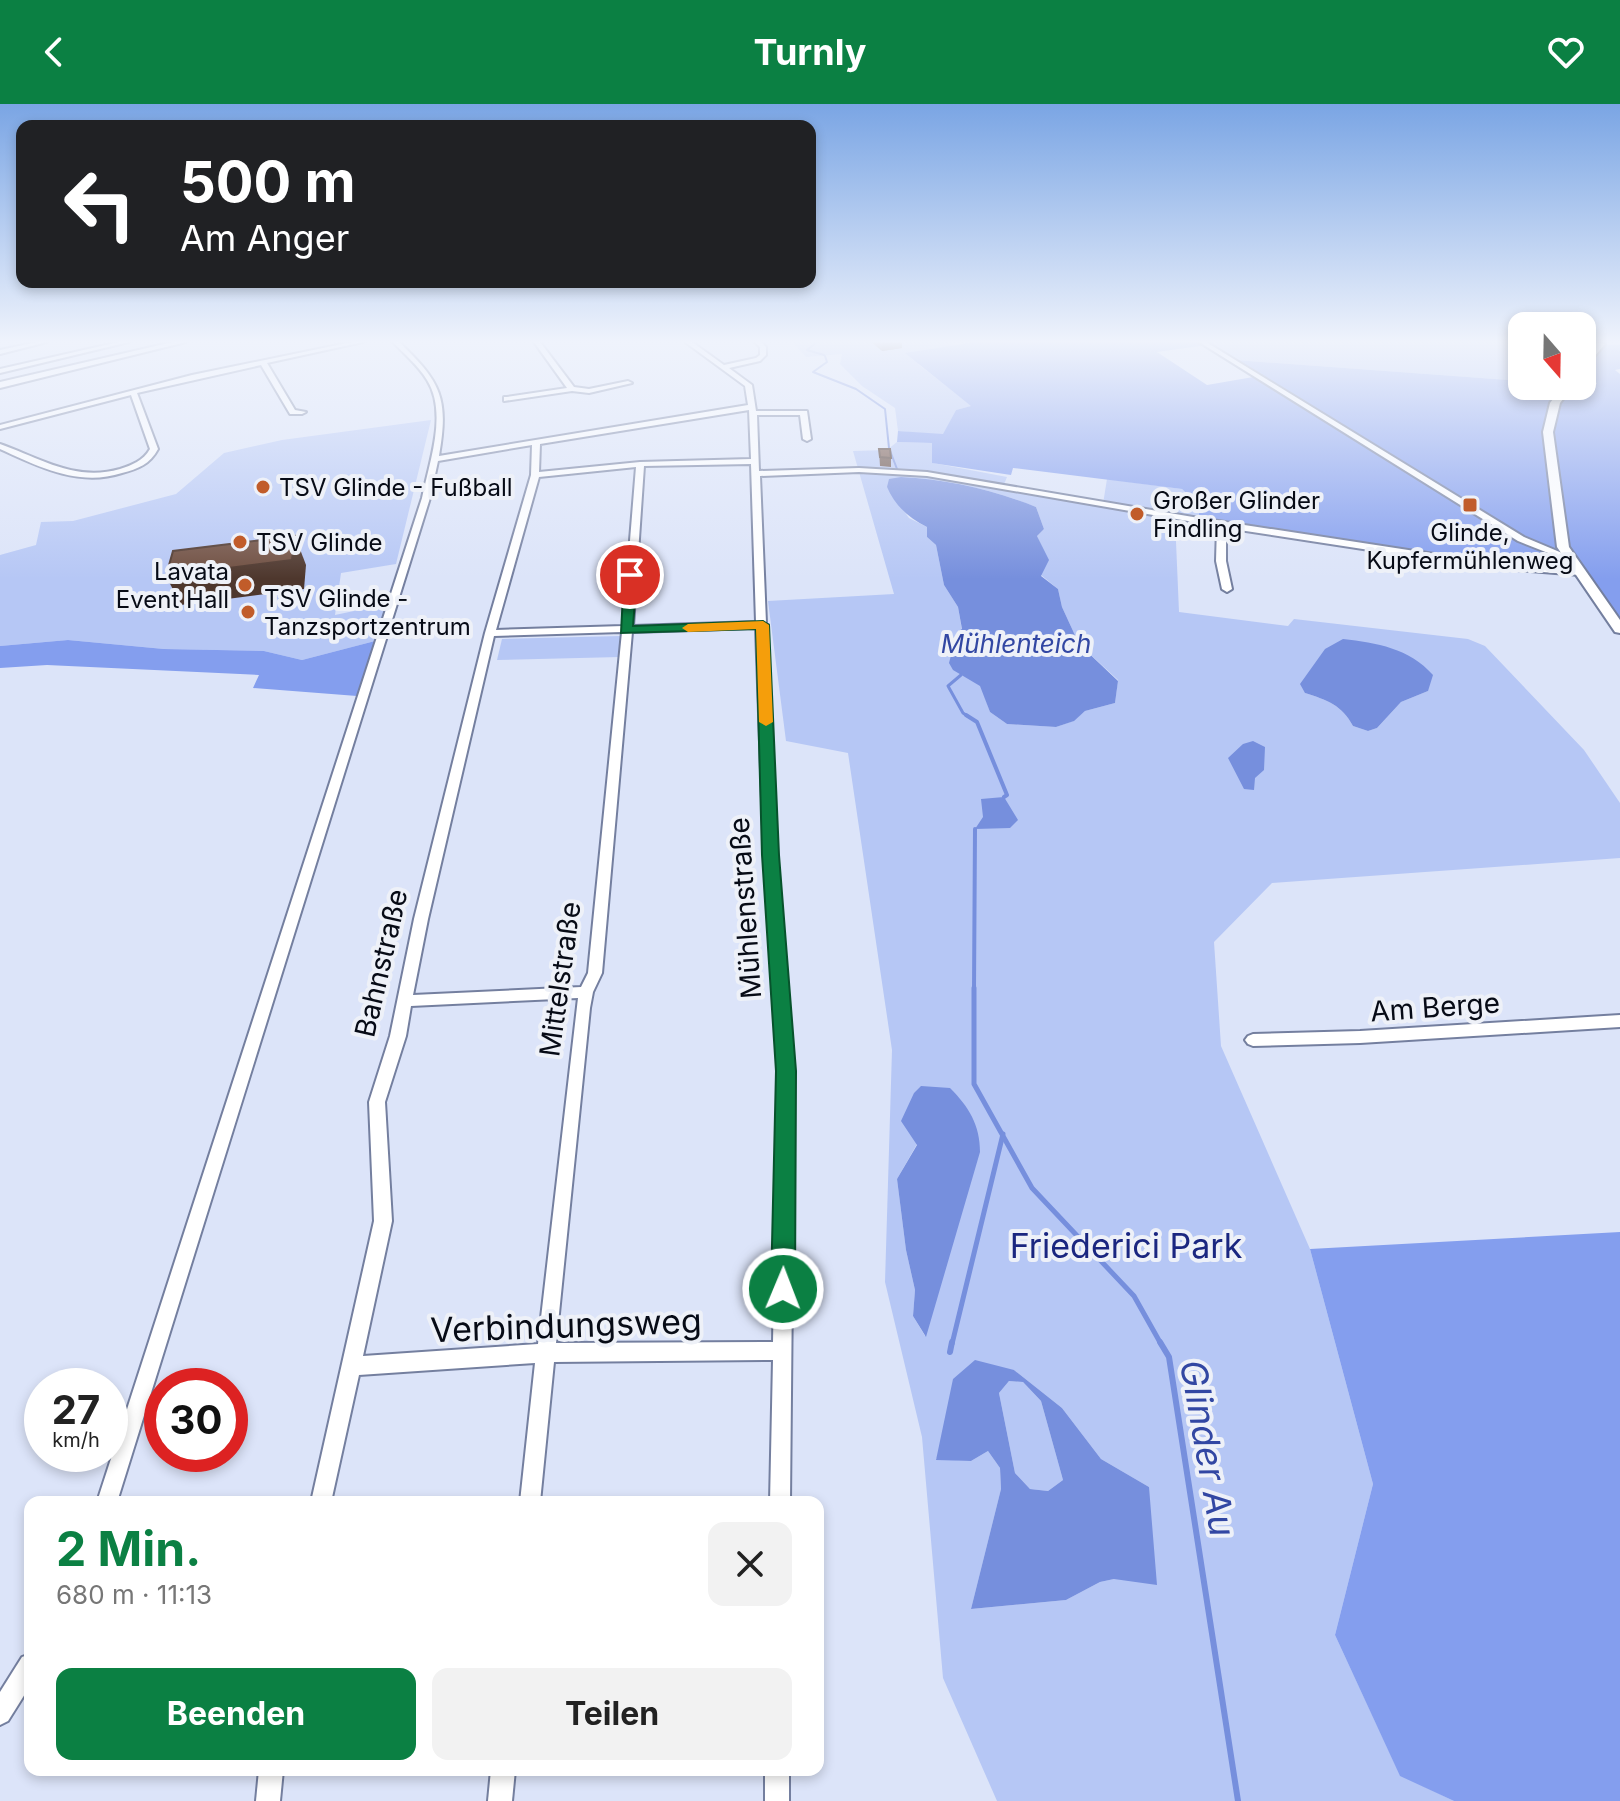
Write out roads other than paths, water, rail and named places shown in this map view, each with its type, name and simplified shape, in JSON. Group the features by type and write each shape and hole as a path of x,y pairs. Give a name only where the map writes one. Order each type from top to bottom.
{"street":[{"path":"0,427 22,421"},
{"path":"0,446 75,476 104,475 133,467 150,457 154,449 144,421"},
{"path":"109,1496 426,498 438,421"},
{"path":"434,459 676,421"},
{"name":"Mühlenstraße","path":"753,421 770,855 786,1071 780,1496"},
{"path":"805,421 807,439"},
{"path":"1330,421 1521,539 1569,558"},
{"path":"1551,421 1548,432 1563,547 1620,629"},
{"name":"Bahnstraße","path":"322,1496 383,1221 377,1102 406,1001 421,919 490,633 535,475 536,442"},
{"path":"535,475 640,464 927,474 1480,564 1580,572"},
{"name":"Mittelstraße","path":"531,1496 586,992 595,973 640,464"},
{"path":"1222,524 1221,561 1227,589"},
{"path":"490,633 763,625"},
{"path":"406,1001 586,992"},
{"name":"Am Berge","path":"1253,1040 1360,1037 1620,1021"},
{"name":"Verbindungsweg","path":"351,1366 545,1353 782,1351"},
{"path":"0,1713 24,1675"},
{"path":"268,1801 270,1776"},
{"path":"500,1801 502,1776"},
{"path":"777,1776 777,1801"}],"water":[{"name":"Mühlenteich","path":"901,477 970,486 1036,507 1044,529 1037,536 1049,560 1041,576 1058,589 1062,607 1079,644 1118,681 1115,703 1085,711 1074,721 1056,727 1007,724 990,712 980,686 953,670 949,663 957,632 962,629 958,607 944,585 936,545 927,537 927,527 903,511 887,487 889,479"},
{"path":"1343,639 1380,645 1414,659 1433,675 1428,691 1401,702 1377,728 1368,731 1353,726 1339,708 1305,693 1300,684 1325,649"},
{"path":"1253,741 1265,747 1264,770 1255,778 1254,790 1244,789 1228,758 1243,744"},
{"path":"1004,797 1018,820 1010,828 975,829 983,817 981,799"},
{"path":"921,1086 950,1088 957,1095 976,1125 980,1152 926,1337 913,1316 915,1290 906,1250 897,1179 917,1145 901,1121 914,1093"},
{"path":"975,1360 1014,1370 1062,1408 1101,1459 1149,1487 1157,1585 1114,1579 1100,1582 1066,1600 971,1609 1001,1489 1000,1468 988,1451 971,1461 936,1460 953,1379","holes":["1009,1381 1023,1382 1041,1401 1063,1480 1048,1491 1030,1489 1015,1473 999,1393"]}],"waterway":[{"path":"886,421 889,448 897,469"},
{"name":"Glinder Au","path":"961,675 948,686 966,715"},
{"name":"Glinder Au","path":"966,715 977,722 1007,795 1004,797"},
{"name":"Glinder Au","path":"974,990 975,829"},
{"name":"Glinder Au","path":"974,990 974,1084 1003,1135"},
{"path":"952,1344 1003,1135"},
{"name":"Glinder Au","path":"1003,1135 1032,1188 1134,1296 1161,1344"},
{"path":"950,1352 952,1342"},
{"name":"Glinder Au","path":"1160,1342 1169,1357 1238,1801"}],"place":[{"name":"TSV Glinde - Fußball","path":"263,487"},
{"name":"Glinde, Kupfermühlenweg","path":"1470,505"},
{"name":"Großer Glinder Findling","path":"1137,514"},
{"name":"TSV Glinde","path":"240,542"},
{"name":"Lavata Event Hall","path":"245,585"},
{"name":"TSV Glinde - Tanzsportzentrum","path":"248,612"}],"park label":[{"name":"Friederici Park","path":"1126,1245"}]}
